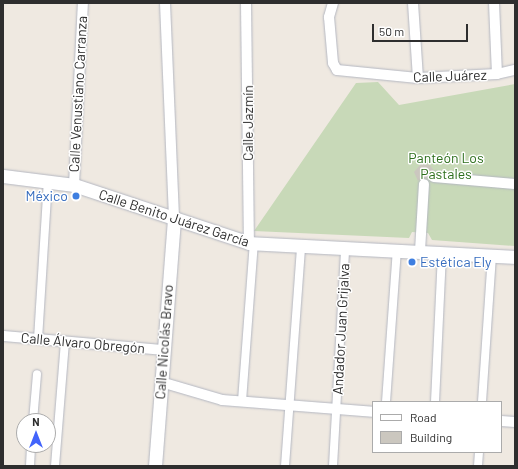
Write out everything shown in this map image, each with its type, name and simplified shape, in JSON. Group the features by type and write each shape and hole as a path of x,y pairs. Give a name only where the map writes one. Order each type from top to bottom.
{"street":[{"name":"Calle Venustiano Carranza","path":"74,185 83,3"},
{"path":"165,3 174,218"},
{"name":"Calle Jazmín","path":"246,3 251,243"},
{"name":"Calle Juárez","path":"333,3 330,17 334,63 337,70 418,78 497,74 515,70"},
{"path":"413,3 418,78"},
{"path":"494,3 497,74"},
{"name":"Calle Benito Juárez García","path":"3,176 48,180 74,185 251,243 515,257"},
{"path":"434,177 515,184"},
{"path":"38,339 48,180"},
{"path":"420,252 424,184"},
{"name":"Calle Nicolás Bravo","path":"155,466 162,350 174,218"},
{"path":"242,401 251,243"},
{"path":"285,466 301,246"},
{"name":"Andador Juan Grijalva","path":"333,466 345,248"},
{"path":"386,401 397,250"},
{"path":"435,401 442,253"},
{"path":"482,401 492,256"},
{"name":"Calle Álvaro Obregón","path":"3,336 162,350"},
{"path":"55,466 65,342"},
{"path":"34,413 37,374"},
{"path":"161,382 222,400 372,412"},
{"path":"502,421 515,422"},
{"path":"30,466 31,453"},
{"path":"478,466 479,453"}],"green space":[{"name":"Panteón Los Pastales","path":"378,82 399,105 515,84 515,246 432,240 428,233 412,232 409,238 254,231 356,83"}],"building":[{"path":"421,164 430,165 434,171 429,173 428,179 421,178 418,181 414,172"}],"place":[{"name":"México","path":"76,196"},
{"name":"Estética Ely","path":"412,262"}]}
